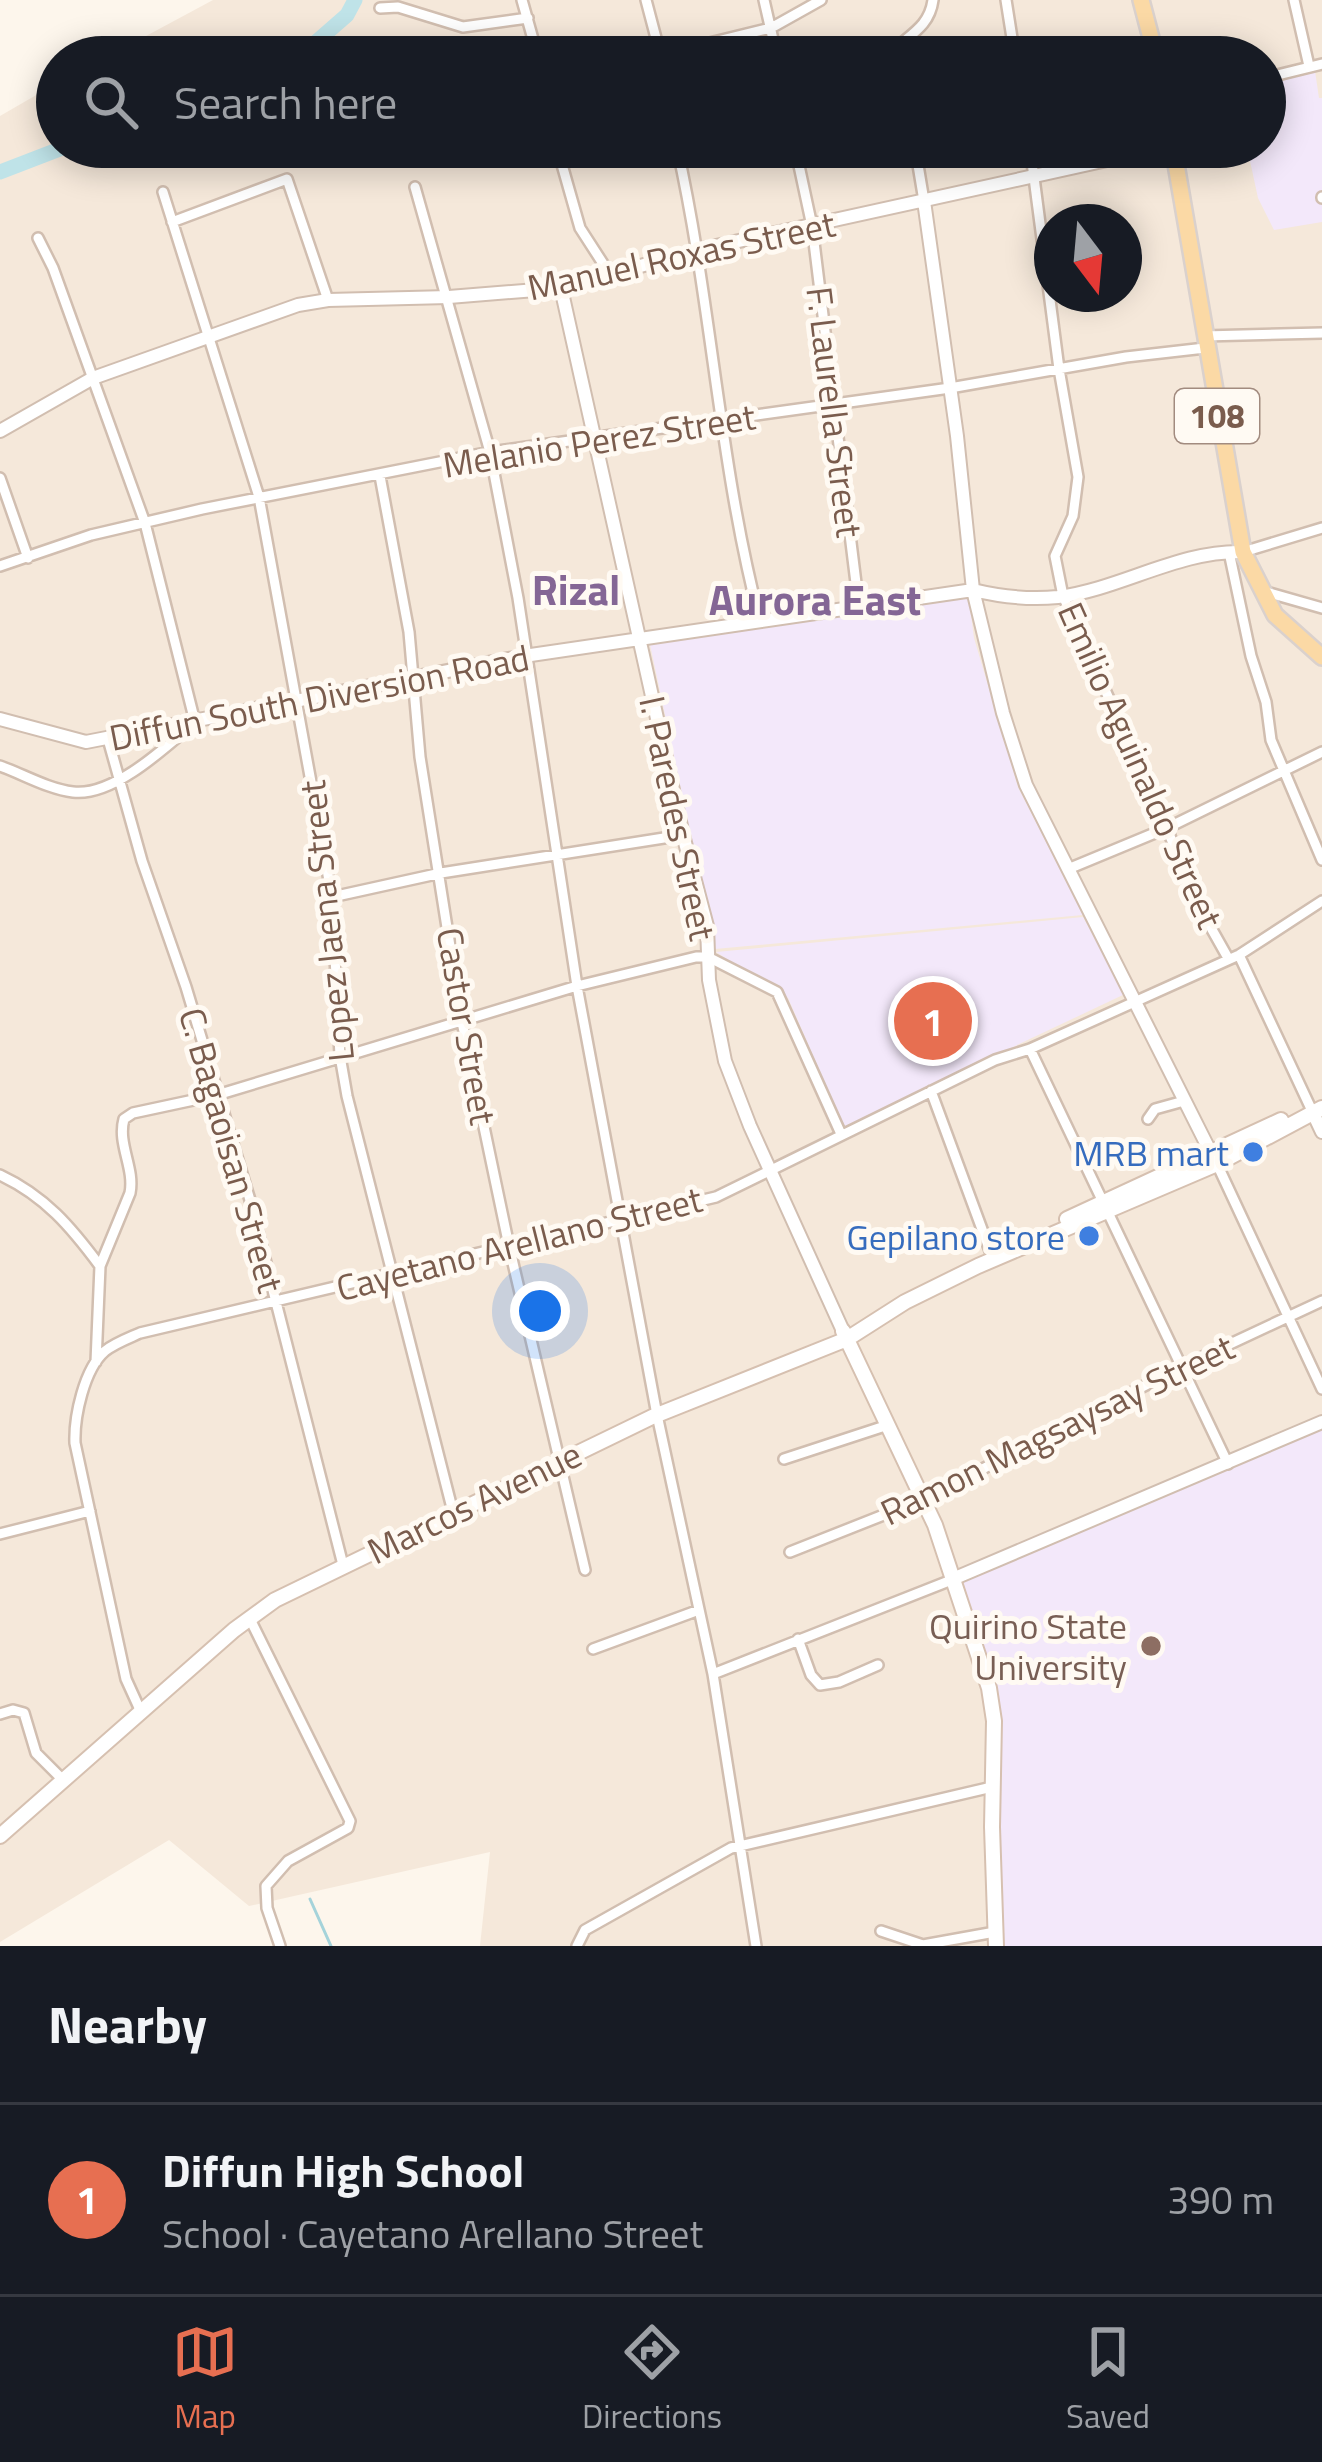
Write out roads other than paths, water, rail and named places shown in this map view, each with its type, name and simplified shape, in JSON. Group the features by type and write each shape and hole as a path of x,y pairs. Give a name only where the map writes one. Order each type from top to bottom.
{"main road":[{"path":"1141,0 1150,36"},
{"name":"108","path":"1173,168 1236,552 1286,627 1322,658"},
{"name":"Marcos Avenue","path":"0,1836 249,1617 453,1512 656,1415 842,1337 992,1256 1215,1159 1317,1106"},
{"path":"842,1337 923,1499 956,1578 989,1688 994,1720 996,1939"}],"street":[{"path":"522,0 533,36"},
{"path":"646,0 654,36"},
{"path":"764,0 773,36"},
{"path":"739,36 771,28 821,0"},
{"path":"910,36 931,15 933,0"},
{"path":"1006,0 1012,36"},
{"path":"1294,0 1309,67"},
{"path":"380,8 398,7 463,27 528,18"},
{"path":"1286,73 1322,64"},
{"path":"563,168 580,228 611,276"},
{"path":"681,168 698,250 731,495 760,621"},
{"name":"F. Laurella Street","path":"800,168 812,226 862,605"},
{"path":"918,168 973,590 982,638 1026,785 1215,1159 1322,1389"},
{"name":"Emilio Aguinaldo Street","path":"1033,168 1078,476 1073,516 1055,556 1063,596 1167,827 1192,894 1259,994 1317,1106 1322,1132"},
{"name":"Manuel Roxas Street","path":"0,431 93,378 281,310 328,299 449,298 561,288 698,250 1068,168"},
{"path":"172,223 286,179 328,299"},
{"path":"415,187 490,452 577,986 656,1415 713,1674 756,1946"},
{"name":"Lopez Jaena Street","path":"163,192 260,496 332,897 340,1056 453,1512"},
{"path":"0,766 66,791 97,790 118,782 195,722 145,523 38,238"},
{"name":"I. Paredes Street","path":"561,288 682,835 707,926 725,1060 842,1337"},
{"name":"Melanio Perez Street","path":"0,566 91,535 260,496 490,452 950,388 1204,342 1322,333"},
{"name":"Castor Street","path":"380,476 414,676 420,757 462,1022 585,1570"},
{"path":"0,478 28,558"},
{"path":"1322,528 1236,552 1251,656 1266,702 1270,740 1322,860"},
{"name":"Diffun South Diversion Road","path":"0,719 74,742 108,739 414,676 640,638 973,590 1003,597 1063,596 1167,565 1236,552"},
{"path":"1261,591 1322,608"},
{"name":"C. Bagaoisan Street","path":"108,739 250,1200 344,1565"},
{"path":"1068,869 1322,752"},
{"path":"332,897 441,873 682,835"},
{"name":"Cayetano Arellano Street","path":"96,1362 104,1352 140,1333 716,1197 995,1060 1234,956 1322,901"},
{"path":"140,1712 126,1679 75,1426 96,1362 100,1266 132,1182 121,1128 124,1119 133,1113 217,1096 577,986 708,957 778,992 841,1134"},
{"path":"1270,983 1259,994 1272,1005"},
{"path":"1030,1048 1228,1464"},
{"path":"931,1091 992,1256"},
{"path":"1148,1119 1155,1109 1184,1101"},
{"path":"0,1175 51,1206 100,1266"},
{"name":"Ramon Magsaysay Street","path":"790,1552 923,1499 1322,1301"},
{"path":"713,1674 956,1578 1322,1422"},
{"path":"784,1459 888,1425"},
{"path":"0,1534 90,1511"},
{"path":"593,1649 699,1610"},
{"path":"249,1617 350,1821 348,1828 288,1861 266,1886 266,1908 280,1946"},
{"path":"798,1640 811,1676 820,1685 878,1665"},
{"path":"0,1714 24,1713 36,1753 63,1780"},
{"path":"577,1946 585,1930 718,1854 992,1787"},
{"path":"880,1931 923,1945 996,1939"}],"waterway":[{"path":"323,36 347,15 355,0"},
{"path":"0,172 36,158"},
{"path":"310,1899 331,1946"}],"place":[{"name":"Diffun High School","path":"933,1021"},
{"name":"MRB mart","path":"1253,1152"},
{"name":"Gepilano store","path":"1089,1236"},
{"name":"Quirino State University","path":"1151,1646"}],"district":[{"name":"Rizal","path":"576,589"},
{"name":"Aurora East","path":"815,599"}]}
